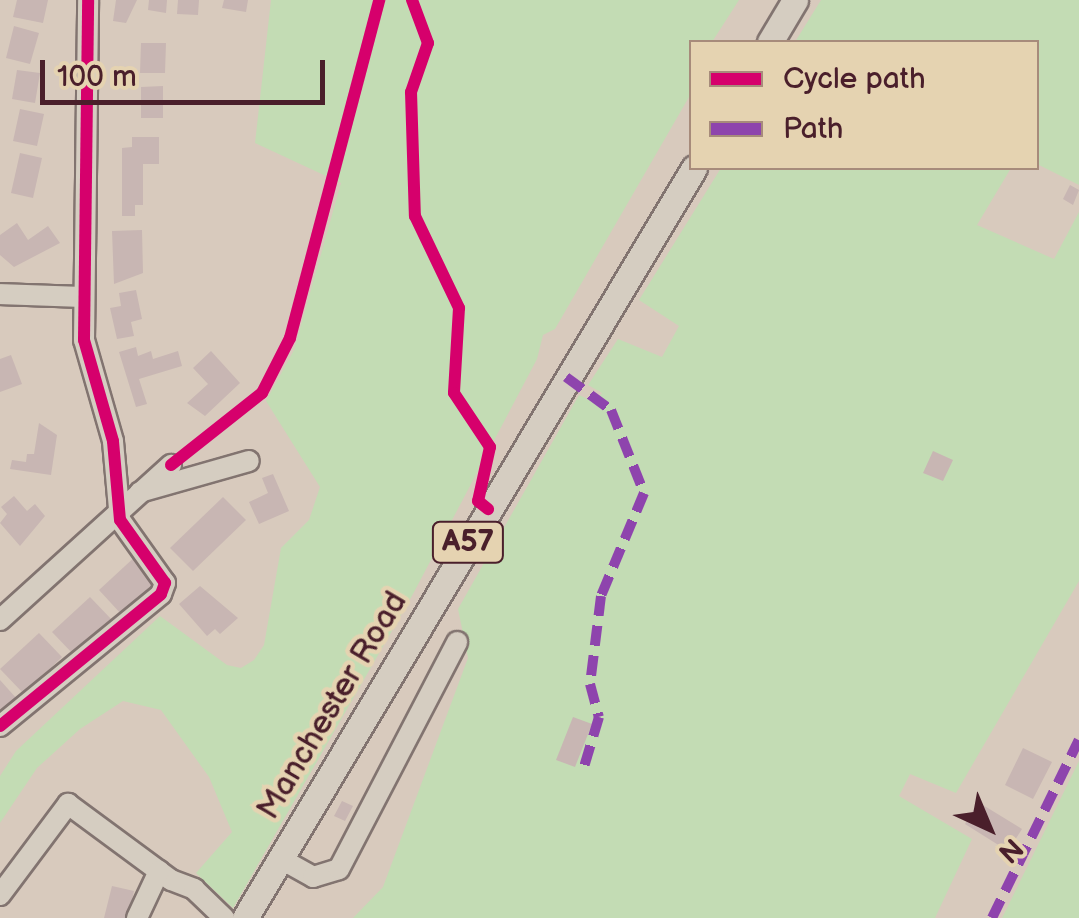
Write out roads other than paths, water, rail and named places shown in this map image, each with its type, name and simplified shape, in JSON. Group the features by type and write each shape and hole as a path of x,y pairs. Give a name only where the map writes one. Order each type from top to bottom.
{"main road":[{"path":"771,40 796,0"},
{"name":"Manchester Road","path":"245,918 693,170"}],"street":[{"path":"0,726 161,594 165,583 124,530 113,442 84,340 80,297 88,0"},
{"path":"0,294 80,297"},
{"path":"140,492 248,461"},
{"path":"0,620 171,465"},
{"path":"281,859 313,877 339,868 457,642"},
{"path":"0,895 68,804 159,871 194,889 224,918"},
{"path":"137,918 159,871"}]}
